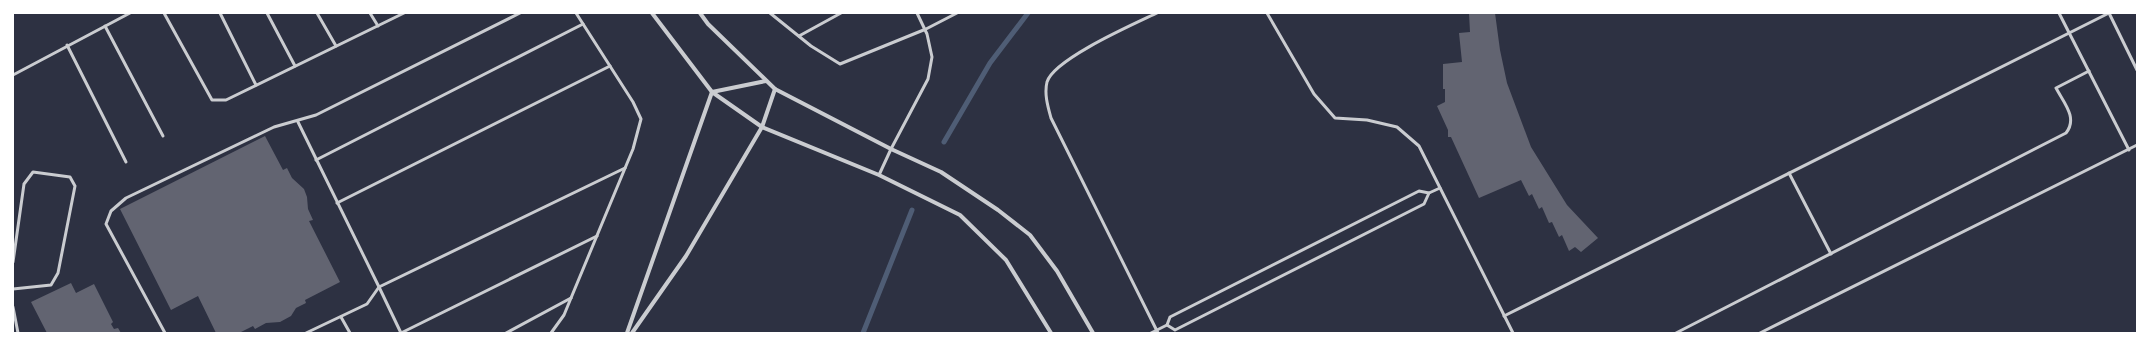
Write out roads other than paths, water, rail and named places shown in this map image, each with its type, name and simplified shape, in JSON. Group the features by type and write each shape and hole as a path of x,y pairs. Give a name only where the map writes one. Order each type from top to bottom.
{"street":[{"path":"652,13 712,92 762,127 879,175 960,215 1006,260 1051,333"},
{"path":"700,13 708,24 775,89 891,149 941,172 998,210 1030,235 1057,271 1094,333"},
{"path":"712,92 766,81"},
{"path":"632,333 686,256 762,127 775,89"},
{"path":"627,333 712,92"}],"lane":[{"path":"13,75 130,13"},
{"path":"164,13 212,100 226,100 404,13"},
{"path":"220,13 256,85"},
{"path":"267,13 295,66"},
{"path":"318,13 336,46"},
{"path":"370,13 378,26"},
{"path":"165,333 106,224 112,211 126,198 274,127 298,122 316,115 520,13"},
{"path":"551,333 564,315 625,167 641,120 633,102 576,13"},
{"path":"770,13 799,36 840,64 926,29 956,13"},
{"path":"799,36 841,13"},
{"path":"879,175 928,79 932,57 926,29 917,13"},
{"path":"1157,13 1089,47 1059,68 1048,81 1046,90 1051,118 1158,331"},
{"path":"1267,13 1314,94 1335,118 1366,120 1397,127 1419,146 1513,333"},
{"path":"2059,13 2128,150"},
{"path":"1504,316 2109,13 2137,70"},
{"path":"316,160 583,24"},
{"path":"105,26 163,136"},
{"path":"67,46 126,162"},
{"path":"337,202 610,66"},
{"path":"1676,333 2066,133 2071,127 2072,119 2056,88 2089,71"},
{"path":"298,122 401,333 597,236"},
{"path":"1760,333 2137,146"},
{"path":"306,333 367,304 379,287 625,167"},
{"path":"13,262 24,184 33,172 70,176 75,186 58,273 51,285 13,289"},
{"path":"1789,173 1831,254"},
{"path":"1151,333 1158,331 1167,325 1170,316 1419,191 1429,193 1440,188"},
{"path":"1167,325 1175,330 1189,323 1424,204 1429,193"},
{"path":"506,333 571,298"},
{"path":"13,307 18,333"},
{"path":"341,317 350,333"}],"waterway":[{"path":"944,142 990,63 1028,13"},
{"path":"863,333 912,210"}]}
